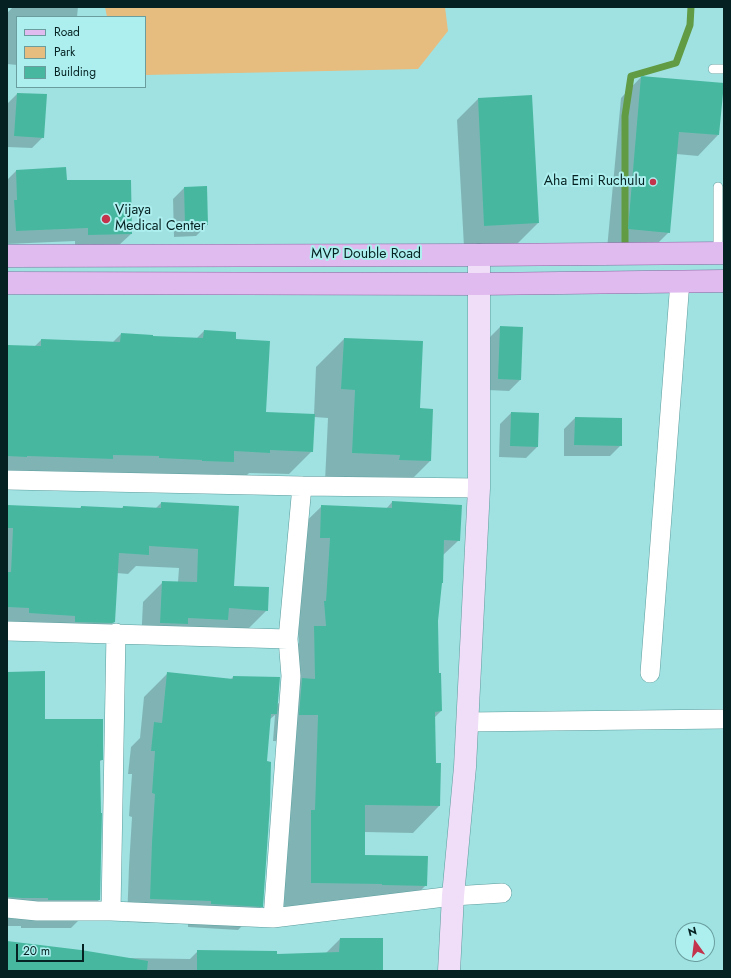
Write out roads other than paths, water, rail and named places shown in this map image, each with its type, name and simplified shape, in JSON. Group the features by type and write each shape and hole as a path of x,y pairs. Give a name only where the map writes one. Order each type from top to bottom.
{"main road":[{"name":"MVP Double Road","path":"7,256 721,253"},
{"name":"MVP Double Road","path":"7,283 479,284 724,281"}],"street":[{"path":"448,971 453,896 465,767 479,488 479,255"},
{"path":"650,673 680,282"},
{"path":"7,480 479,488"},
{"path":"273,918 291,676 288,638 302,486"},
{"path":"7,631 288,638"},
{"path":"111,911 116,633"},
{"path":"467,722 724,719"},
{"path":"7,908 37,911 111,911 273,918 453,896 502,893"}],"lane":[{"path":"713,69 724,68"},
{"path":"718,188 721,253"}],"waterway":[{"path":"625,243 625,116 631,76 676,63 690,25 691,7"}],"place":[{"name":"Aha Emi Ruchulu","path":"653,182"},
{"name":"Vijaya Medical Center","path":"106,219"}]}
